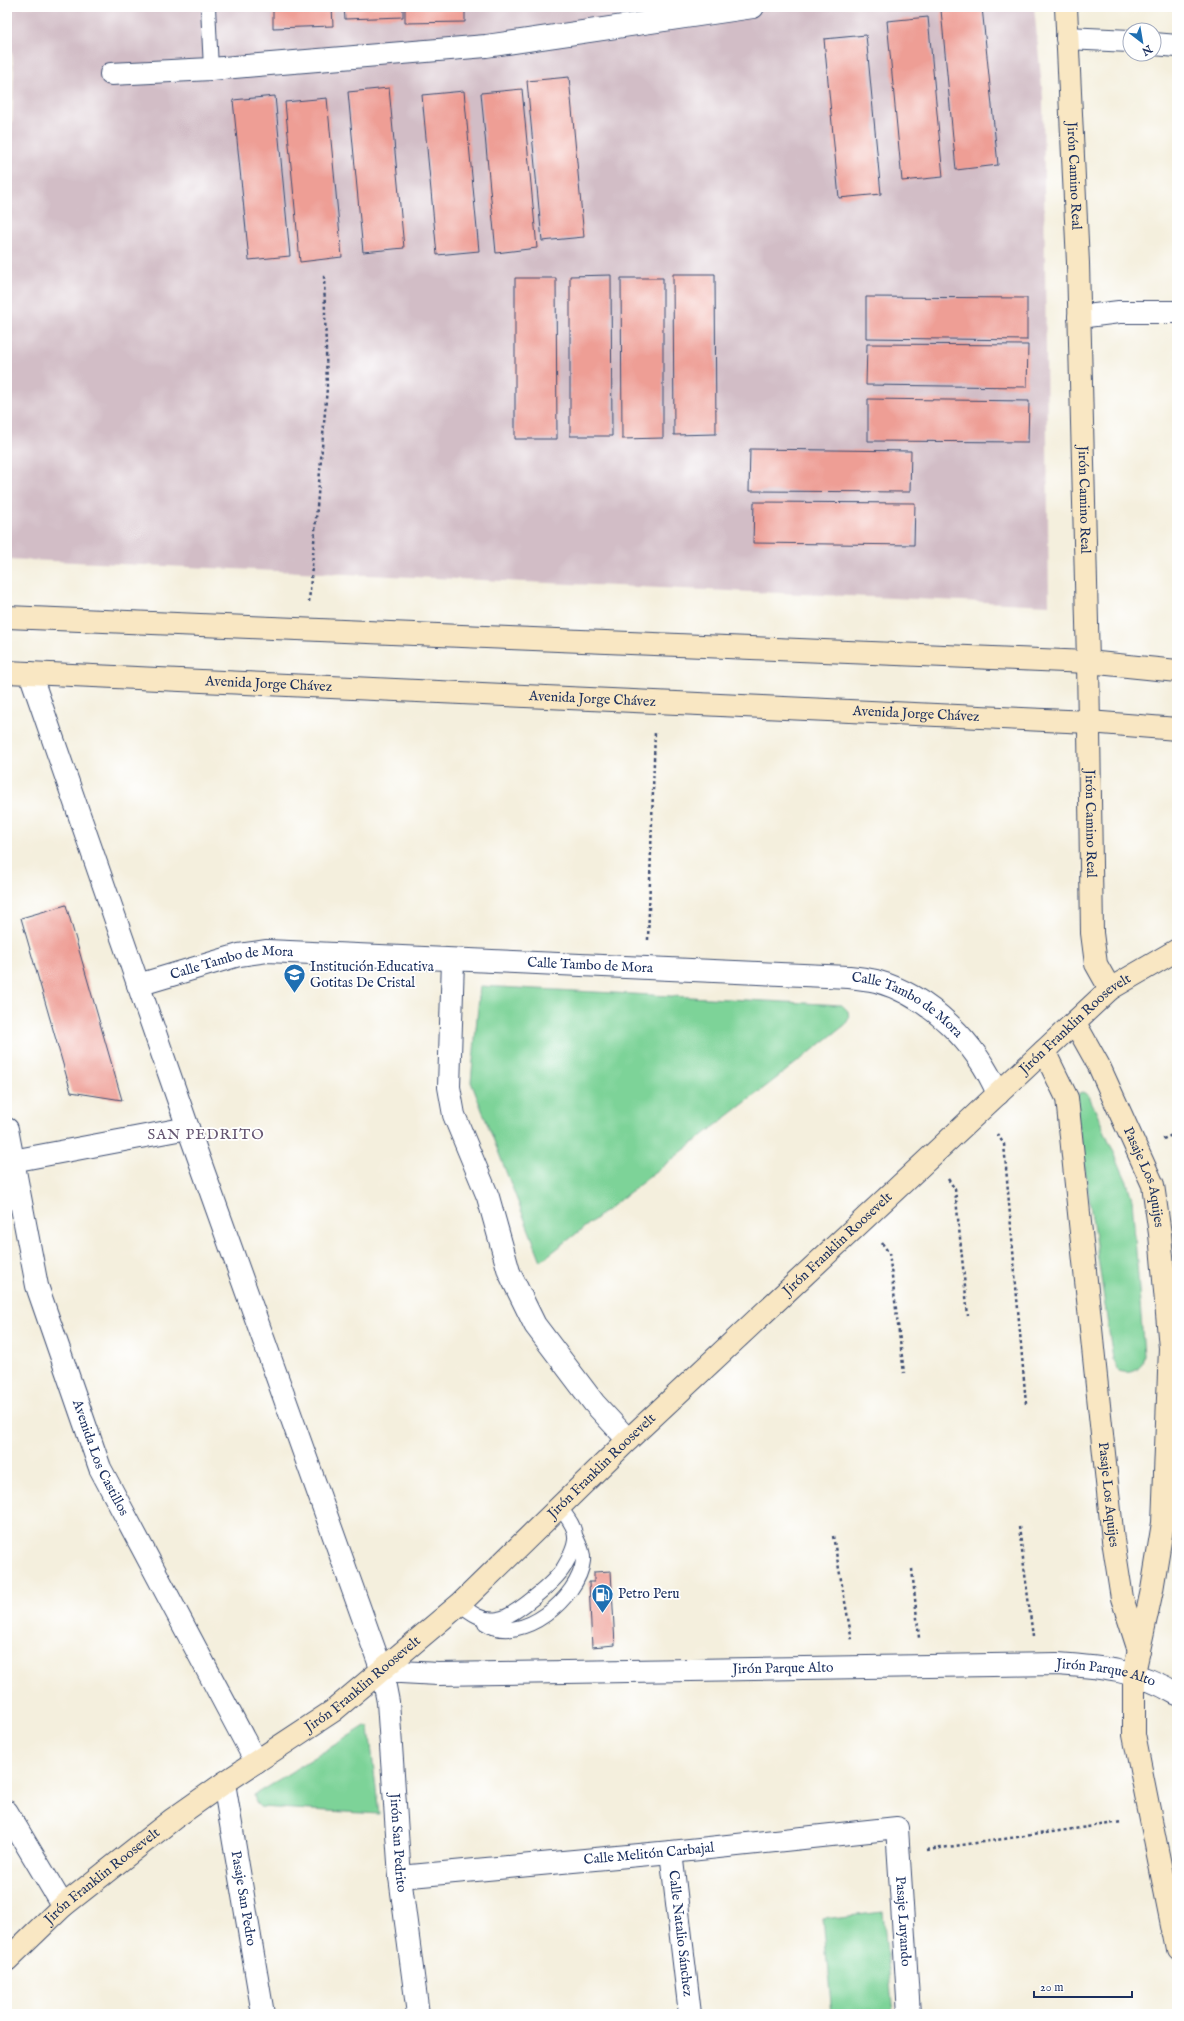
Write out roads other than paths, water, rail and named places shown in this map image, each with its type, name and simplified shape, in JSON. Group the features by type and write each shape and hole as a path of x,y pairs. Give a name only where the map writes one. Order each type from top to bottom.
{"street":[{"name":"Jirón Camino Real","path":"1066,7 1079,317 1088,662 1092,933 1096,964 1110,989"},
{"path":"111,74 211,69 486,46 743,8"},
{"path":"1067,38 1122,41"},
{"path":"1162,45 1177,46"},
{"path":"1079,317 1119,312 1177,312"},
{"path":"7,616 1088,662 1177,670"},
{"name":"Avenida Jorge Chávez","path":"7,672 1089,722 1177,729"},
{"name":"Jirón San Pedrito","path":"30,673 188,1128 382,1671 388,1702 400,1877 418,2014"},
{"name":"Jirón Franklin Roosevelt","path":"7,1960 63,1906 173,1819 224,1783 333,1712 382,1671 467,1609 559,1506 1110,989 1177,950"},
{"name":"Calle Tambo de Mora","path":"138,985 239,955 267,951 849,977 877,982 916,999 946,1022 980,1060 998,1094"},
{"path":"453,960 449,1087 454,1115 488,1198 508,1272 535,1325 594,1403 628,1440"},
{"name":"Pasaje Los Aquijes","path":"1075,1023 1099,1066 1153,1185 1160,1234 1170,1348 1163,1523 1140,1653 1134,1674 1134,1735 1152,1818 1177,1950"},
{"name":"Pasaje Los Aquijes","path":"1044,1051 1067,1098 1113,1540 1122,1598 1140,1653"},
{"path":"10,1162 188,1128"},
{"name":"Avenida Los Castillos","path":"7,1129 10,1162 37,1286 100,1468 256,1762"},
{"name":"Jirón Parque Alto","path":"382,1671 438,1674 1036,1664 1094,1666 1134,1674 1177,1694"},
{"name":"Pasaje San Pedro","path":"224,1783 262,2014"},
{"path":"7,1812 63,1906"},
{"name":"Calle Melitón Carbajal","path":"400,1877 671,1852 897,1828"},
{"name":"Pasaje Luyando","path":"897,1828 900,1854 909,2014"},
{"name":"Calle Natalio Sánchez","path":"671,1852 690,2014"}],"lane":[{"path":"208,7 211,69"},
{"path":"467,1609 489,1626 507,1629 524,1627 540,1619 556,1607 576,1583 584,1561 582,1550 570,1521 559,1506"},
{"path":"467,1609 485,1619 498,1620 513,1614 536,1596 564,1568 572,1549 575,1536"}],"place":[{"name":"Institución Educativa Gotitas De Cristal","path":"294,994"},
{"name":"Petro Peru","path":"602,1614"}],"district":[{"name":"SAN PEDRITO","path":"206,1134"}]}
